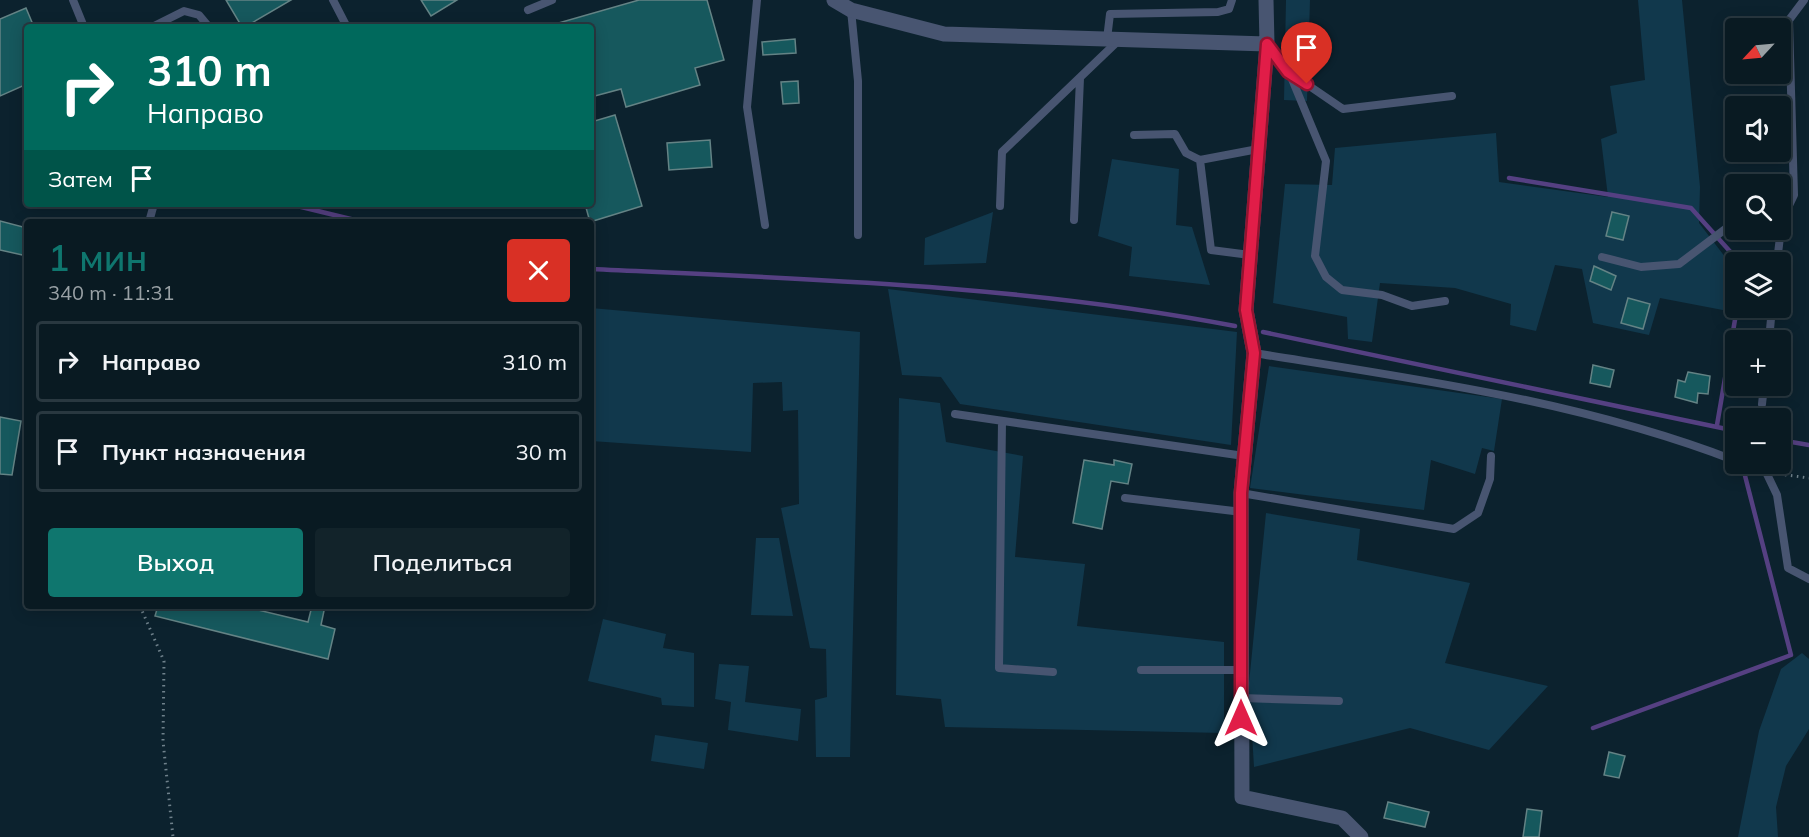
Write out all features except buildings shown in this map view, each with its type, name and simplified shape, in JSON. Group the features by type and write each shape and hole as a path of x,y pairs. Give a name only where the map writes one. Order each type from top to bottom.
{"street":[{"path":"834,0 851,10 944,34 1267,44"},
{"path":"1266,0 1267,44 1246,310 1254,353 1241,493 1242,796 1342,818 1361,837"}],"lane":[{"path":"73,0 83,24"},
{"path":"333,0 345,24"},
{"path":"528,10 552,0"},
{"path":"757,0 747,107 765,225"},
{"path":"1000,206 1002,152 1080,78 1114,39 1110,14 1218,12 1229,9 1232,0"},
{"path":"1791,201 1794,195 1790,20 1804,0"},
{"path":"851,10 858,81 858,235"},
{"path":"158,24 184,11 199,15 206,24"},
{"path":"1267,44 1288,72 1326,161 1315,256 1326,277 1342,290 1382,295 1412,306 1445,300"},
{"path":"1288,72 1343,109 1452,96"},
{"path":"1074,220 1080,78"},
{"path":"1134,135 1175,134 1186,153 1200,160 1258,149"},
{"path":"1200,160 1211,250 1250,255"},
{"path":"1602,257 1641,267 1679,264 1725,228"},
{"path":"1254,353 1496,392 1679,439 1725,456"},
{"path":"1762,404 1763,396"},
{"path":"955,414 1244,456"},
{"path":"1002,421 999,668 1053,672"},
{"path":"1241,493 1454,529 1478,513 1490,479 1491,456"},
{"path":"1767,474 1777,495 1788,568 1809,579"},
{"path":"1125,498 1242,512"},
{"path":"1141,670 1240,670"},
{"path":"1241,698 1339,701"}],"path":[{"path":"1780,474 1809,478"},
{"path":"141,609 164,661 163,741 173,837"}],"shaded area":[{"path":"1286,0 1310,0 1307,101 1284,100"},
{"path":"1638,0 1682,0 1700,187 1699,223 1725,257 1725,310 1660,298 1649,335 1593,323 1582,269 1555,265 1536,331 1510,325 1511,304 1455,288 1380,283 1372,342 1348,339 1347,317 1273,303 1285,184 1332,185 1335,148 1496,133 1499,182 1608,197 1601,139 1617,133 1610,86 1645,80"},
{"path":"1112,159 1179,169 1176,225 1192,227 1210,285 1129,276 1132,247 1098,236"},
{"path":"993,212 986,263 924,265 925,238"},
{"path":"888,289 1237,332 1231,445 960,404 941,377 902,375"},
{"path":"594,308 860,332 850,757 816,757 815,700 827,697 826,649 810,648 781,508 799,504 798,410 783,411 782,382 753,383 751,452 594,441"},
{"path":"1269,366 1502,399 1494,451 1482,448 1475,474 1431,460 1424,510 1250,488"},
{"path":"899,398 940,403 946,442 1023,456 1015,557 1085,564 1077,626 1224,642 1224,733 945,727 941,699 896,695"},
{"path":"1266,513 1360,529 1357,560 1470,583 1445,663 1548,686 1489,750 1410,728 1254,767 1249,683"},
{"path":"756,538 779,538 793,616 751,615"},
{"path":"603,619 666,634 663,648 694,653 694,707 662,705 661,698 588,681"},
{"path":"1802,653 1809,659 1809,729 1786,766 1776,807 1778,837 1738,837 1759,731 1781,669"},
{"path":"719,664 749,666 745,702 801,709 798,741 728,730 731,702 715,699"},
{"path":"655,735 708,743 704,769 651,761"}],"waterway":[{"path":"1509,178 1691,208 1731,252"},
{"path":"301,207 351,219"},
{"path":"594,269 834,281 995,293 1075,301 1235,326"},
{"path":"1717,425 1735,318"},
{"path":"1263,332 1725,429"},
{"path":"1791,442 1809,445"},
{"path":"1593,728 1791,655 1745,474"}],"route":[{"path":"1241,718 1241,493 1254,353 1246,310 1267,44 1288,72 1307,84"}]}
